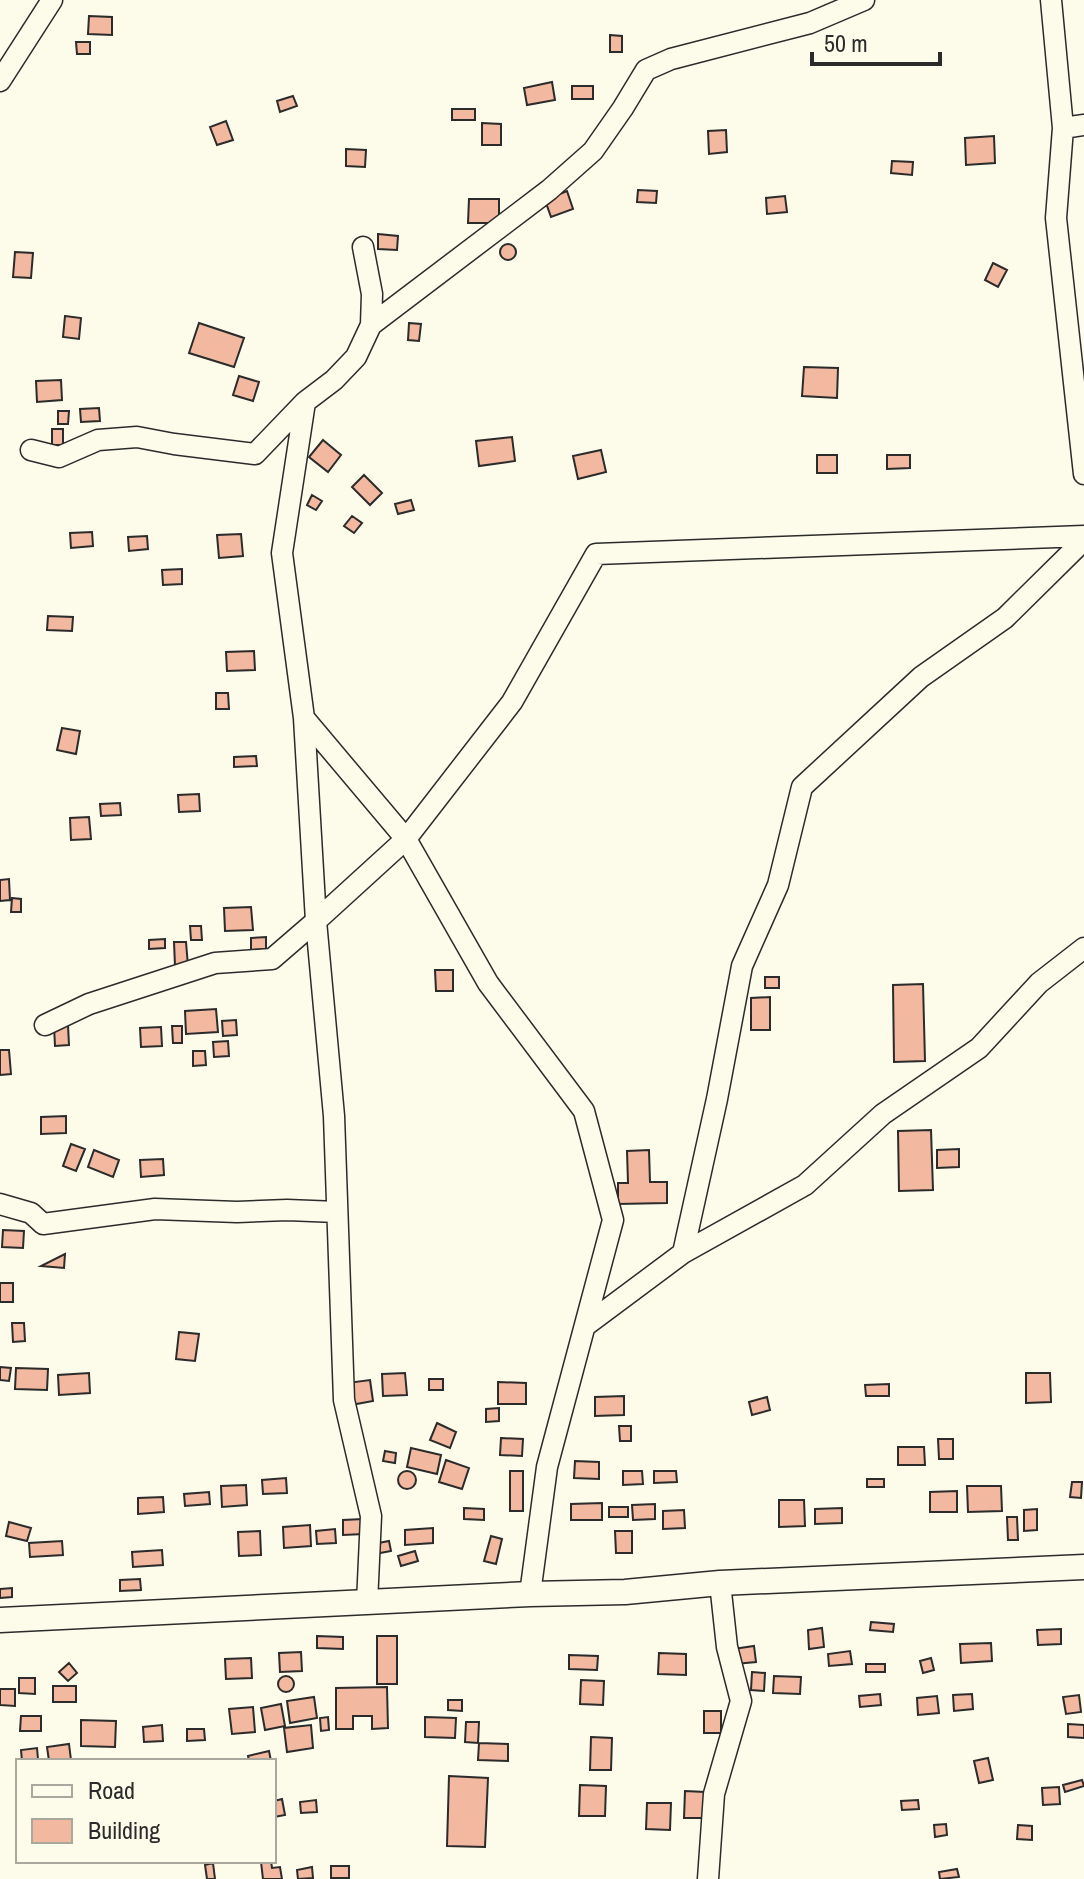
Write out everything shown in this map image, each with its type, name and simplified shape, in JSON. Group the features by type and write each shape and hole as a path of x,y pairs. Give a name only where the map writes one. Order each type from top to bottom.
{"main road":[{"path":"0,1620 625,1592 720,1583 1084,1567"}],"street":[{"path":"0,81 52,0"},
{"path":"371,325 549,190 593,151 646,70 671,59 810,23 864,0"},
{"path":"1051,0 1074,127 1056,218 1084,474"},
{"path":"31,450 59,457 98,440 137,437 255,454 305,402 334,380 356,357 371,325 372,294 363,247"},
{"path":"305,402 282,553 304,718 316,921 334,1116 344,1400 371,1516 367,1603"},
{"path":"45,1025 89,1004 215,963 272,959 406,839 512,702 596,554 1084,538"},
{"path":"683,1253 742,966 778,885 802,787 921,677 1005,618 1084,538"},
{"path":"304,718 406,839 488,983 584,1111 613,1220 547,1467 530,1594"},
{"path":"585,1326 683,1253 805,1185 883,1114 979,1048 1039,983 1084,948"},
{"path":"0,1204 31,1213 43,1224 155,1209 337,1212"},
{"path":"708,1879 714,1794 741,1701 727,1647 720,1583"}],"building":[{"path":"89,16 112,17 112,35 88,34"},
{"path":"610,35 622,36 622,52 610,52"},
{"path":"76,42 90,42 90,54 77,54"},
{"path":"552,82 555,100 527,105 524,88"},
{"path":"572,86 593,86 593,99 572,99"},
{"path":"293,96 297,106 280,112 277,101"},
{"path":"452,109 475,109 475,120 452,120"},
{"path":"226,121 233,140 217,145 210,127"},
{"path":"482,123 501,124 501,145 482,145"},
{"path":"726,130 727,152 709,154 708,131"},
{"path":"994,136 995,163 966,165 965,138"},
{"path":"346,149 366,150 365,167 346,166"},
{"path":"892,161 913,162 912,175 891,173"},
{"path":"638,190 657,191 656,203 637,202"},
{"path":"567,191 573,209 551,217 545,200"},
{"path":"785,196 787,212 767,214 766,198"},
{"path":"469,199 499,199 499,223 468,223"},
{"path":"378,234 398,236 397,250 378,249"},
{"path":"508,244 516,252 508,260 500,252"},
{"path":"15,252 33,253 31,278 13,277"},
{"path":"993,263 1007,270 998,287 985,280"},
{"path":"65,316 81,318 79,339 63,337"},
{"path":"199,323 244,338 234,367 189,353"},
{"path":"409,323 421,324 419,341 408,340"},
{"path":"804,367 838,368 837,398 802,396"},
{"path":"239,376 259,382 253,401 233,395"},
{"path":"61,380 62,400 37,402 36,381"},
{"path":"99,408 100,421 81,422 80,409"},
{"path":"58,411 69,411 68,424 58,424"},
{"path":"52,429 63,429 63,445 52,445"},
{"path":"512,437 515,461 479,466 476,441"},
{"path":"323,440 341,455 328,472 309,457"},
{"path":"601,450 606,472 578,479 573,456"},
{"path":"817,455 837,455 837,473 817,473"},
{"path":"887,455 910,455 910,468 887,469"},
{"path":"364,475 382,493 370,505 352,487"},
{"path":"312,495 322,501 316,510 307,505"},
{"path":"411,500 414,510 398,514 395,504"},
{"path":"352,516 362,523 354,533 344,526"},
{"path":"92,532 93,546 71,548 70,533"},
{"path":"241,534 243,556 219,558 217,535"},
{"path":"147,536 148,549 129,551 128,537"},
{"path":"182,569 182,584 163,585 162,570"},
{"path":"48,616 73,617 72,631 47,630"},
{"path":"254,651 255,670 227,671 226,652"},
{"path":"216,693 228,693 229,709 216,709"},
{"path":"62,728 80,731 76,754 57,750"},
{"path":"256,756 257,766 234,767 234,757"},
{"path":"199,794 200,811 179,812 178,795"},
{"path":"120,803 121,815 101,816 100,804"},
{"path":"89,817 91,839 71,840 70,818"},
{"path":"9,879 10,900 0,901 0,880"},
{"path":"12,898 21,899 21,912 11,912"},
{"path":"251,907 253,930 225,931 224,908"},
{"path":"190,926 201,926 202,940 191,940"},
{"path":"266,937 266,949 251,950 251,938"},
{"path":"165,939 165,948 149,949 149,940"},
{"path":"174,942 186,942 188,966 175,966"},
{"path":"435,970 453,970 453,991 436,991"},
{"path":"765,977 779,977 779,988 765,988"},
{"path":"923,984 925,1061 894,1062 893,985"},
{"path":"770,997 770,1030 751,1030 751,998"},
{"path":"216,1009 218,1032 186,1034 185,1011"},
{"path":"236,1020 237,1035 223,1036 222,1021"},
{"path":"68,1025 69,1045 55,1046 54,1026"},
{"path":"172,1026 182,1026 182,1043 173,1043"},
{"path":"161,1027 162,1046 141,1047 140,1028"},
{"path":"228,1041 229,1056 214,1057 213,1042"},
{"path":"0,1050 9,1050 11,1074 0,1075"},
{"path":"193,1051 205,1051 206,1065 193,1066"},
{"path":"66,1116 66,1133 41,1134 41,1117"},
{"path":"931,1130 933,1190 899,1191 898,1131"},
{"path":"71,1144 85,1149 76,1171 63,1166"},
{"path":"959,1149 959,1167 937,1168 937,1150"},
{"path":"94,1150 119,1160 113,1177 88,1167"},
{"path":"649,1150 650,1182 667,1182 667,1203 618,1204 618,1183 628,1183 627,1151"},
{"path":"163,1159 164,1175 141,1177 140,1160"},
{"path":"3,1230 24,1231 23,1248 2,1247"},
{"path":"65,1254 64,1268 41,1266"},
{"path":"0,1283 13,1283 13,1302 0,1302"},
{"path":"12,1323 24,1323 25,1341 13,1342"},
{"path":"179,1332 199,1334 195,1361 176,1359"},
{"path":"0,1367 11,1368 9,1381 0,1380"},
{"path":"16,1368 48,1369 47,1390 15,1389"},
{"path":"89,1373 90,1393 59,1395 58,1375"},
{"path":"405,1373 407,1395 383,1396 382,1374"},
{"path":"1026,1373 1050,1373 1051,1402 1026,1403"},
{"path":"429,1379 443,1379 443,1390 429,1390"},
{"path":"370,1380 373,1401 351,1405 347,1383"},
{"path":"498,1382 526,1383 526,1404 498,1404"},
{"path":"889,1384 889,1396 866,1396 865,1385"},
{"path":"624,1396 624,1415 595,1416 595,1397"},
{"path":"767,1397 770,1410 752,1415 749,1402"},
{"path":"499,1408 499,1421 486,1422 486,1409"},
{"path":"437,1423 456,1432 450,1448 430,1440"},
{"path":"619,1426 631,1426 631,1441 620,1441"},
{"path":"501,1438 523,1439 522,1456 500,1455"},
{"path":"938,1439 953,1439 953,1459 939,1459"},
{"path":"898,1447 924,1447 925,1465 898,1465"},
{"path":"411,1448 441,1455 437,1474 407,1467"},
{"path":"385,1451 396,1453 395,1463 383,1461"},
{"path":"446,1460 469,1468 462,1489 439,1482"},
{"path":"575,1461 599,1462 599,1479 574,1478"},
{"path":"403,1471 411,1471 416,1480 414,1487 403,1489 398,1484 398,1476"},
{"path":"510,1471 523,1471 523,1511 510,1511"},
{"path":"623,1471 642,1471 643,1484 623,1485"},
{"path":"654,1471 676,1471 677,1482 654,1483"},
{"path":"286,1478 287,1493 263,1494 262,1480"},
{"path":"867,1479 884,1479 884,1487 867,1487"},
{"path":"1072,1482 1082,1482 1081,1498 1070,1497"},
{"path":"246,1485 247,1505 222,1507 221,1486"},
{"path":"967,1486 1001,1486 1002,1511 968,1512"},
{"path":"957,1491 957,1512 930,1512 930,1492"},
{"path":"209,1492 210,1504 185,1506 184,1494"},
{"path":"163,1497 164,1512 138,1514 138,1498"},
{"path":"779,1500 804,1500 805,1526 779,1527"},
{"path":"602,1503 602,1520 571,1520 571,1504"},
{"path":"655,1504 655,1519 633,1520 632,1505"},
{"path":"609,1507 628,1507 628,1517 609,1517"},
{"path":"464,1508 484,1509 484,1520 464,1519"},
{"path":"842,1508 842,1523 815,1524 815,1509"},
{"path":"1037,1509 1037,1530 1024,1531 1024,1510"},
{"path":"684,1510 685,1528 663,1529 663,1511"},
{"path":"1007,1517 1017,1517 1018,1540 1008,1540"},
{"path":"363,1519 364,1534 343,1535 343,1520"},
{"path":"9,1522 31,1528 27,1541 6,1536"},
{"path":"310,1525 311,1546 284,1548 283,1527"},
{"path":"433,1528 433,1543 405,1545 405,1530"},
{"path":"335,1529 336,1543 317,1544 316,1531"},
{"path":"260,1531 261,1555 239,1556 238,1532"},
{"path":"615,1531 632,1531 632,1553 616,1553"},
{"path":"491,1536 502,1539 496,1564 484,1561"},
{"path":"62,1541 63,1555 30,1557 29,1543"},
{"path":"389,1541 391,1551 375,1554 373,1544"},
{"path":"162,1550 163,1565 133,1567 132,1552"},
{"path":"415,1551 418,1561 401,1566 398,1556"},
{"path":"140,1579 141,1590 120,1591 120,1580"},
{"path":"12,1588 12,1597 0,1598 0,1589"},
{"path":"871,1622 894,1624 893,1632 870,1630"},
{"path":"822,1628 824,1647 809,1649 808,1630"},
{"path":"1061,1629 1061,1644 1038,1645 1037,1630"},
{"path":"317,1636 343,1637 343,1649 317,1648"},
{"path":"377,1636 397,1636 397,1684 377,1684"},
{"path":"991,1643 992,1661 961,1663 960,1644"},
{"path":"754,1646 756,1662 735,1664 733,1649"},
{"path":"850,1651 852,1664 829,1666 828,1654"},
{"path":"301,1652 302,1671 280,1672 279,1653"},
{"path":"659,1653 686,1654 686,1675 658,1674"},
{"path":"569,1655 598,1656 597,1670 569,1669"},
{"path":"251,1658 252,1678 226,1679 225,1659"},
{"path":"931,1658 934,1670 923,1673 920,1661"},
{"path":"69,1663 77,1673 68,1681 59,1672"},
{"path":"866,1664 885,1664 885,1672 866,1672"},
{"path":"752,1672 765,1673 764,1691 751,1690"},
{"path":"283,1676 289,1676 294,1684 292,1690 283,1692 278,1687 278,1681"},
{"path":"774,1676 801,1677 800,1694 773,1693"},
{"path":"19,1678 35,1678 35,1694 19,1693"},
{"path":"581,1680 604,1681 603,1705 580,1704"},
{"path":"53,1686 76,1686 76,1702 53,1702"},
{"path":"387,1687 388,1728 372,1729 372,1716 353,1716 353,1729 336,1729 336,1688"},
{"path":"0,1689 15,1689 15,1706 0,1705"},
{"path":"880,1694 881,1705 860,1707 859,1696"},
{"path":"972,1694 973,1709 954,1711 953,1695"},
{"path":"1079,1695 1081,1712 1066,1714 1063,1697"},
{"path":"937,1696 939,1713 918,1715 917,1698"},
{"path":"314,1697 317,1718 290,1723 287,1701"},
{"path":"448,1700 462,1700 462,1711 448,1710"},
{"path":"281,1704 285,1726 265,1730 261,1708"},
{"path":"253,1707 255,1732 232,1734 229,1709"},
{"path":"704,1711 721,1711 721,1733 704,1733"},
{"path":"21,1716 41,1716 41,1731 20,1731"},
{"path":"328,1717 329,1730 321,1731 320,1718"},
{"path":"425,1717 456,1718 455,1738 425,1737"},
{"path":"81,1720 116,1721 115,1747 81,1746"},
{"path":"466,1722 479,1722 478,1743 465,1742"},
{"path":"1068,1724 1084,1725 1084,1738 1068,1737"},
{"path":"162,1725 163,1741 144,1742 143,1727"},
{"path":"311,1725 313,1748 287,1752 284,1728"},
{"path":"187,1729 204,1729 205,1740 187,1741"},
{"path":"591,1737 612,1738 611,1770 590,1770"},
{"path":"479,1743 508,1744 508,1761 478,1760"},
{"path":"69,1744 71,1759 49,1759 47,1747"},
{"path":"37,1748 38,1759 22,1759 21,1750"},
{"path":"269,1751 271,1759 249,1759 248,1756"},
{"path":"988,1758 993,1780 979,1783 974,1761"},
{"path":"449,1776 488,1778 485,1847 447,1846"},
{"path":"1082,1780 1084,1786 1065,1792 1063,1785"},
{"path":"580,1785 606,1786 605,1816 579,1816"},
{"path":"1059,1787 1060,1804 1043,1805 1042,1788"},
{"path":"685,1791 705,1792 704,1818 684,1818"},
{"path":"282,1799 285,1815 276,1817 276,1800"},
{"path":"316,1800 317,1812 301,1813 300,1802"},
{"path":"918,1800 919,1809 902,1810 901,1801"},
{"path":"647,1803 671,1803 670,1830 646,1829"},
{"path":"946,1824 947,1835 935,1837 934,1825"},
{"path":"1018,1825 1032,1826 1032,1840 1017,1839"},
{"path":"213,1863 215,1879 207,1879 205,1865"},
{"path":"261,1863 271,1863 272,1868 280,1867 282,1879 263,1879"},
{"path":"331,1866 349,1866 349,1878 331,1878"},
{"path":"312,1867 313,1878 298,1879 297,1870"},
{"path":"957,1869 959,1877 940,1879 939,1872"}]}
